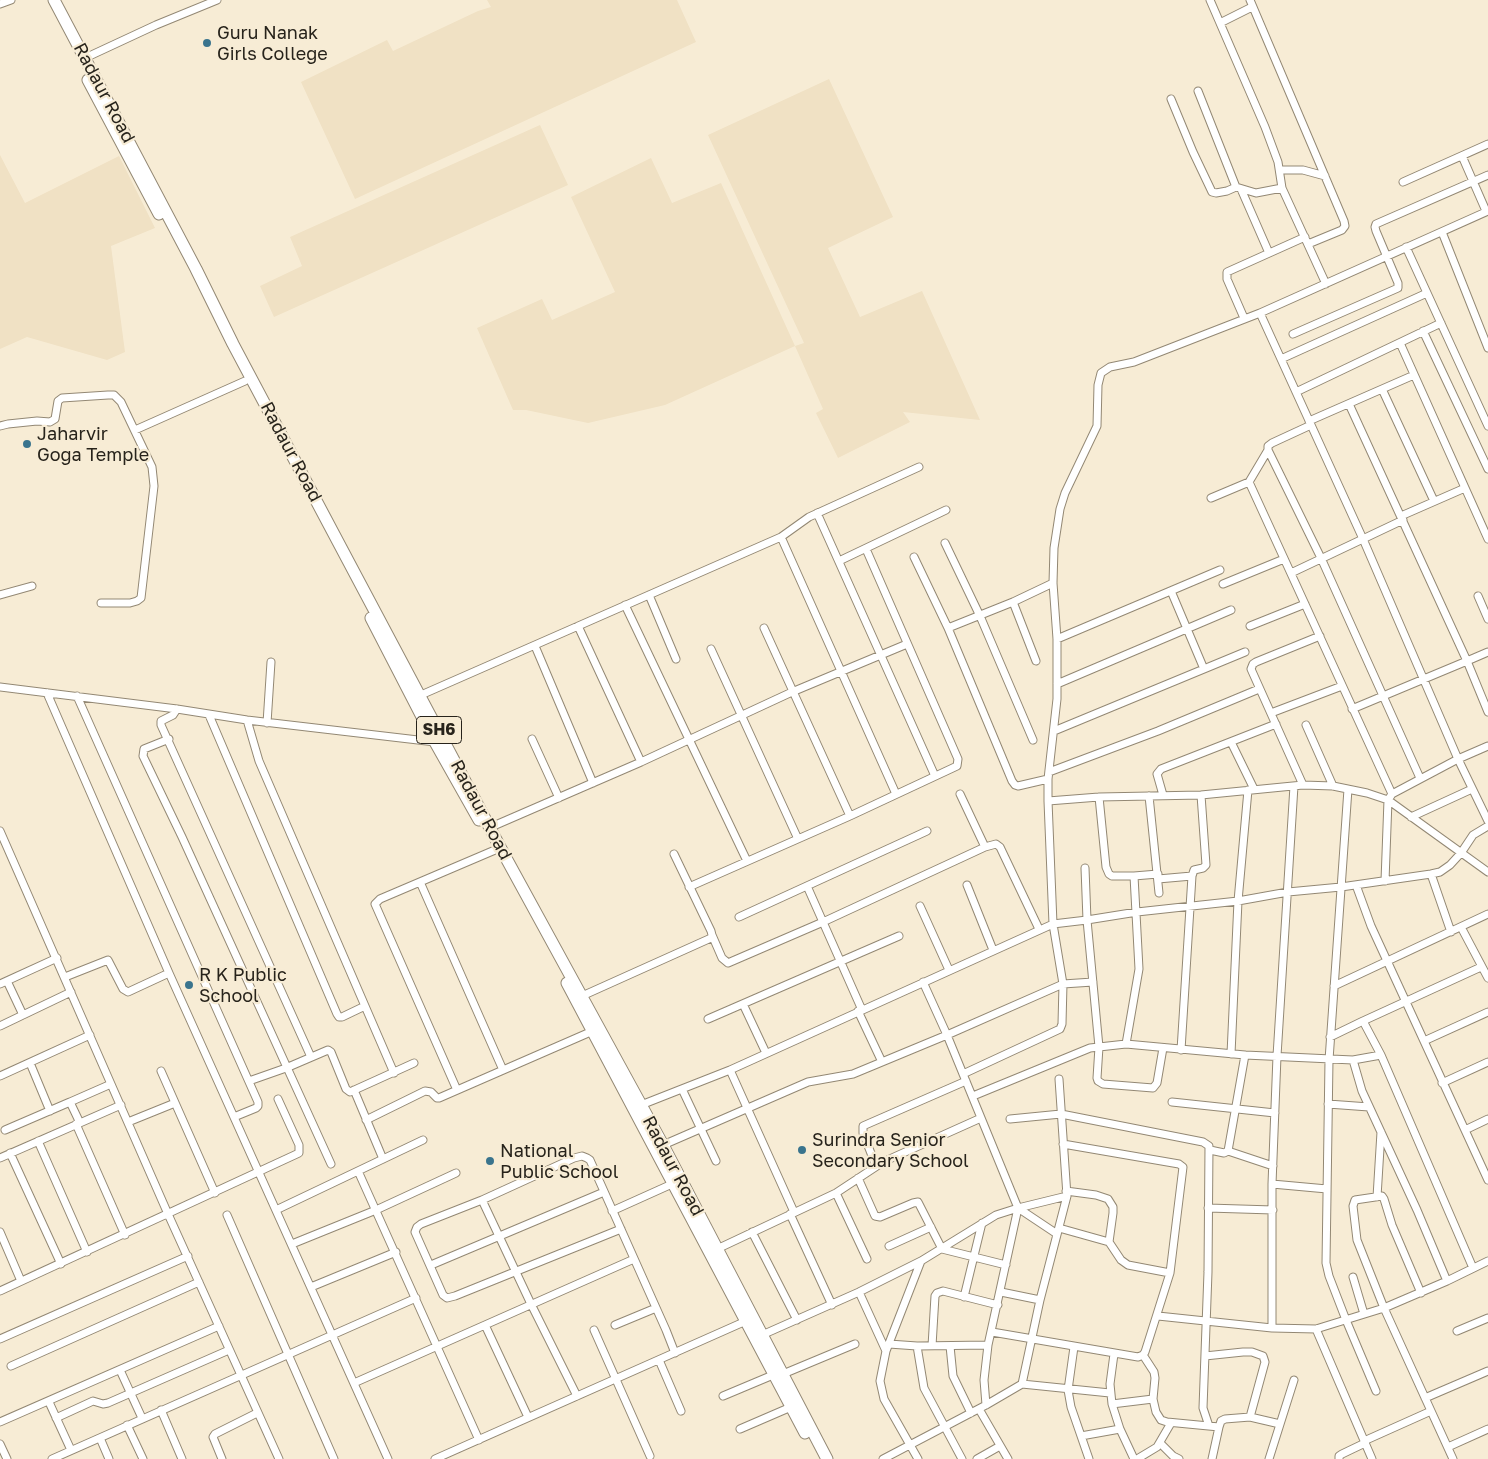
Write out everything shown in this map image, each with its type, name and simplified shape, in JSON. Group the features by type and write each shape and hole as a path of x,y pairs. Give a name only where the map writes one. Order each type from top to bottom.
{"main road":[{"name":"Radaur Road","path":"46,0 435,742 596,1030 663,1145 762,1335 791,1407 819,1459"},
{"name":"Radaur Road","path":"54,0 198,272 233,344 582,996 596,1030 672,1184 746,1321 827,1459"}],"street":[{"path":"0,4 11,0"},
{"path":"85,58 216,0"},
{"path":"1210,0 1265,127 1280,170 1282,188 1326,284"},
{"path":"1220,23 1251,3 1342,215 1344,226 1336,233 1308,244"},
{"path":"1198,91 1268,253"},
{"path":"1172,99 1210,188 1216,193 1239,188 1256,193 1282,188"},
{"path":"1403,182 1488,144"},
{"path":"876,1166 863,1134 863,1126 964,1078 1060,1029 1063,1018 1063,984 1053,924 1048,801 1048,776 1057,684 1053,583 1054,548 1060,509 1069,483 1097,426 1100,373 1110,367 1134,362 1260,313 1487,211 1472,182 1462,156"},
{"path":"1280,170 1302,170 1325,176"},
{"path":"1293,334 1398,288 1398,283 1376,231 1376,224 1488,175"},
{"path":"1442,232 1488,348"},
{"path":"1244,318 1226,275 1230,270 1305,237"},
{"path":"1406,247 1488,426"},
{"path":"1281,359 1427,293"},
{"path":"1260,313 1363,539 1458,759 1488,821"},
{"path":"1296,392 1441,323"},
{"path":"1423,332 1488,469"},
{"path":"1400,343 1488,539"},
{"path":"1211,498 1249,482 1268,450 1268,446 1272,443 1349,404 1414,375"},
{"path":"135,430 245,380"},
{"path":"1382,389 1434,501"},
{"path":"0,426 53,421 56,416 58,401 62,398 114,395 121,402 152,467 154,486 140,600 130,603 101,603"},
{"path":"1349,404 1467,661 1488,712"},
{"path":"1268,450 1321,558 1420,778"},
{"path":"420,695 782,537 802,521 817,513 920,467"},
{"path":"1249,482 1320,636 1390,797 1411,818 1488,872"},
{"path":"1291,573 1363,539 1434,501 1465,488"},
{"path":"838,561 946,510"},
{"path":"817,513 935,776"},
{"path":"782,537 896,794"},
{"path":"945,543 980,616 1033,740"},
{"path":"689,887 850,816 957,766 959,763 866,549"},
{"path":"914,557 948,628 1014,785 1018,786 1048,776 1259,689"},
{"path":"1223,584 1284,559"},
{"path":"1056,639 1220,570"},
{"path":"948,628 1013,602 1053,583"},
{"path":"0,595 32,586"},
{"path":"1172,591 1204,669"},
{"path":"649,595 676,659"},
{"path":"1478,596 1488,619"},
{"path":"1013,602 1036,662"},
{"path":"1250,626 1305,604"},
{"path":"625,605 747,861"},
{"path":"1057,684 1231,610"},
{"path":"578,626 641,762"},
{"path":"764,628 850,816"},
{"path":"1304,785 1251,669 1253,664 1320,636"},
{"path":"491,827 641,762 792,692 908,644"},
{"path":"535,646 593,783"},
{"path":"711,649 798,839"},
{"path":"1054,730 1245,652"},
{"path":"1352,709 1488,652"},
{"path":"267,722 271,662"},
{"path":"1271,713 1342,686"},
{"path":"0,687 177,709 247,720 435,742"},
{"path":"46,693 169,973 388,1459"},
{"path":"77,696 258,1106 234,1117"},
{"path":"177,709 173,715 161,721 161,725 169,739 311,1057"},
{"path":"209,715 337,1014 342,1018 365,1006"},
{"path":"247,720 259,761 394,1073"},
{"path":"1163,795 1158,774 1161,769 1276,724"},
{"path":"1306,725 1333,786"},
{"path":"169,739 144,749 143,756 182,837 331,1164"},
{"path":"532,739 559,798"},
{"path":"1231,742 1251,789 1238,901 1232,1054"},
{"path":"1048,801 1201,795 1304,785 1348,788 1390,797 1420,778 1488,746"},
{"path":"1272,1328 1272,1166 1294,786"},
{"path":"1348,788 1330,1037 1327,1270 1376,1391"},
{"path":"1411,818 1472,789"},
{"path":"960,794 985,847"},
{"path":"1181,1050 1192,876 1194,870 1203,868 1206,865 1201,795"},
{"path":"1149,796 1159,893"},
{"path":"1385,881 1390,797"},
{"path":"1099,798 1107,871 1112,876 1192,876"},
{"path":"641,1105 730,1070 1053,924 1431,874 1445,868 1461,853 1473,835 1488,826"},
{"path":"0,831 168,1214 279,1459"},
{"path":"739,917 926,831"},
{"path":"674,854 722,958 728,963 823,922 985,847 996,844 1000,847 1039,929"},
{"path":"457,1090 375,904 380,899 495,850"},
{"path":"1085,868 1087,920 1099,1047 1097,1078 1100,1083 1150,1088 1156,1086 1164,1048"},
{"path":"1431,874 1451,932"},
{"path":"1126,1044 1139,968 1134,876"},
{"path":"420,882 503,1070"},
{"path":"967,885 993,950"},
{"path":"1356,885 1368,919 1442,1083 1486,1172 1488,1180"},
{"path":"807,886 841,961 882,1062"},
{"path":"920,906 949,970"},
{"path":"1334,986 1488,914"},
{"path":"1461,927 1488,978"},
{"path":"582,996 706,941 712,935"},
{"path":"708,1019 899,936"},
{"path":"23,1015 3,982 57,958"},
{"path":"65,977 108,960 123,989 128,992 169,973"},
{"path":"1330,1037 1363,1020 1481,967"},
{"path":"923,982 973,1096 1018,1208 988,1345 982,1407 1008,1459"},
{"path":"663,1145 814,1079 845,1076 882,1062 1063,984 1093,982"},
{"path":"0,1026 72,992"},
{"path":"744,1004 766,1053"},
{"path":"1424,1041 1488,1012"},
{"path":"1363,1020 1381,1055 1474,1268"},
{"path":"366,1120 425,1091 431,1092 437,1098 596,1030"},
{"path":"0,1076 90,1036"},
{"path":"973,1096 1082,1050 1126,1044 1244,1055 1329,1060 1353,1060 1381,1055"},
{"path":"248,1081 330,1050 346,1089 350,1092 414,1063"},
{"path":"1228,1151 1244,1055"},
{"path":"1353,1060 1362,1091 1417,1210 1447,1281"},
{"path":"30,1062 50,1111"},
{"path":"1442,1083 1488,1062"},
{"path":"730,1070 832,1305"},
{"path":"161,1071 215,1193"},
{"path":"1022,1384 1040,1300 1067,1194 1059,1079"},
{"path":"5,1130 111,1084"},
{"path":"682,1089 716,1161"},
{"path":"354,1090 383,1159"},
{"path":"0,1292 300,1153 299,1145 278,1099"},
{"path":"70,1102 125,1235"},
{"path":"1172,1102 1275,1113"},
{"path":"128,1122 175,1103"},
{"path":"1328,1104 1369,1107"},
{"path":"0,1158 121,1105"},
{"path":"1010,1119 1061,1114 1207,1143 1210,1150 1203,1408 1209,1426"},
{"path":"718,1249 836,1193 876,1166 981,1118"},
{"path":"1465,1130 1488,1119"},
{"path":"1377,1197 1381,1130"},
{"path":"276,1210 424,1140"},
{"path":"38,1141 87,1252"},
{"path":"1064,1144 1182,1165 1183,1170 1170,1273 1158,1316 1143,1355"},
{"path":"1210,1150 1224,1153 1228,1151 1272,1166"},
{"path":"10,1153 61,1264"},
{"path":"621,1230 447,1298 443,1295 415,1232 421,1224 482,1200 582,1156 590,1160 656,1308 675,1353"},
{"path":"358,1171 479,1440"},
{"path":"292,1244 376,1210 456,1173"},
{"path":"858,1178 875,1216 880,1217 915,1202 920,1204 942,1248 1006,1266"},
{"path":"612,1211 672,1184"},
{"path":"1272,1184 1327,1189"},
{"path":"430,1264 604,1192"},
{"path":"836,1193 867,1259"},
{"path":"762,1335 860,1292 921,1260 996,1215 1067,1194 1096,1195 1108,1199 1114,1213 1109,1242 1120,1260 1128,1265 1170,1273"},
{"path":"1421,1293 1392,1225 1382,1196 1355,1200 1353,1206 1357,1240 1384,1308 1453,1459"},
{"path":"482,1200 517,1272 530,1304 577,1396"},
{"path":"1018,1208 1058,1231 1109,1242"},
{"path":"1208,1208 1272,1210"},
{"path":"226,1215 334,1459"},
{"path":"964,1297 982,1223"},
{"path":"889,1246 932,1227"},
{"path":"0,1232 21,1281"},
{"path":"752,1232 797,1320"},
{"path":"311,1286 396,1252"},
{"path":"0,1339 188,1256"},
{"path":"354,1383 634,1259"},
{"path":"918,1459 888,1408 881,1390 880,1381 888,1348 921,1260"},
{"path":"1158,1316 1272,1328 1316,1329 1384,1308 1421,1293 1488,1261"},
{"path":"1353,1277 1364,1314"},
{"path":"11,1366 199,1282"},
{"path":"932,1346 935,1296 937,1292 943,1291 998,1305"},
{"path":"860,1292 888,1348"},
{"path":"1001,1292 1040,1300"},
{"path":"52,1459 416,1298"},
{"path":"615,1325 656,1308"},
{"path":"1457,1331 1488,1318"},
{"path":"435,1459 746,1321"},
{"path":"485,1325 528,1417"},
{"path":"0,1422 219,1326"},
{"path":"1316,1329 1372,1459"},
{"path":"594,1330 650,1456"},
{"path":"992,1332 1114,1354 1138,1357 1143,1355"},
{"path":"723,1396 855,1344"},
{"path":"888,1348 988,1345"},
{"path":"917,1346 924,1388 962,1459"},
{"path":"950,1346 953,1376 971,1413"},
{"path":"1074,1347 1068,1390 1071,1407 1089,1459"},
{"path":"56,1418 93,1401 105,1404 132,1394 229,1350"},
{"path":"1205,1356 1243,1352 1252,1352 1263,1356 1265,1362 1250,1417"},
{"path":"1114,1354 1110,1393 1112,1404 1120,1429 1134,1459"},
{"path":"1143,1355 1154,1372 1153,1399 1156,1412 1161,1420 1171,1423 1219,1427"},
{"path":"659,1360 680,1411"},
{"path":"120,1370 142,1418"},
{"path":"1426,1398 1488,1371"},
{"path":"1269,1459 1294,1380"},
{"path":"883,1459 1022,1384 1110,1393"},
{"path":"1112,1404 1153,1399"},
{"path":"49,1402 71,1450"},
{"path":"740,1429 791,1407"},
{"path":"160,1410 182,1459"},
{"path":"1339,1459 1339,1456 1364,1442 1431,1411"},
{"path":"222,1459 214,1441 213,1437 215,1434 257,1413"},
{"path":"1212,1459 1221,1421 1250,1417 1280,1424"},
{"path":"1138,1459 1160,1443 1171,1423"},
{"path":"127,1425 142,1459"},
{"path":"1081,1436 1120,1429"},
{"path":"1448,1447 1488,1430"},
{"path":"100,1438 109,1459"},
{"path":"1160,1443 1172,1456 1179,1459"},
{"path":"0,1444 7,1459"},
{"path":"977,1459 1000,1446"}],"shaded area":[{"path":"487,0 677,0 696,42 355,199 301,82 387,40 393,51 478,11 491,7"},
{"path":"829,79 893,217 828,248 860,317 922,291 980,420 903,412 910,422 838,458 816,413 823,409 795,346 804,343 708,135"},
{"path":"540,125 568,185 274,317 260,286 302,266 290,237"},
{"path":"0,155 25,203 119,156 155,228 111,246 125,352 107,360 27,337 0,349"},
{"path":"651,158 672,203 721,183 795,346 665,405 588,423 526,410 513,410 477,328 542,299 552,320 615,292 571,197"}],"place":[{"name":"Guru Nanak Girls College","path":"207,43"},
{"name":"Jaharvir Goga Temple","path":"27,444"},
{"name":"R K Public School","path":"189,985"},
{"name":"Surindra Senior Secondary School","path":"802,1150"},
{"name":"National Public School","path":"490,1161"}]}
